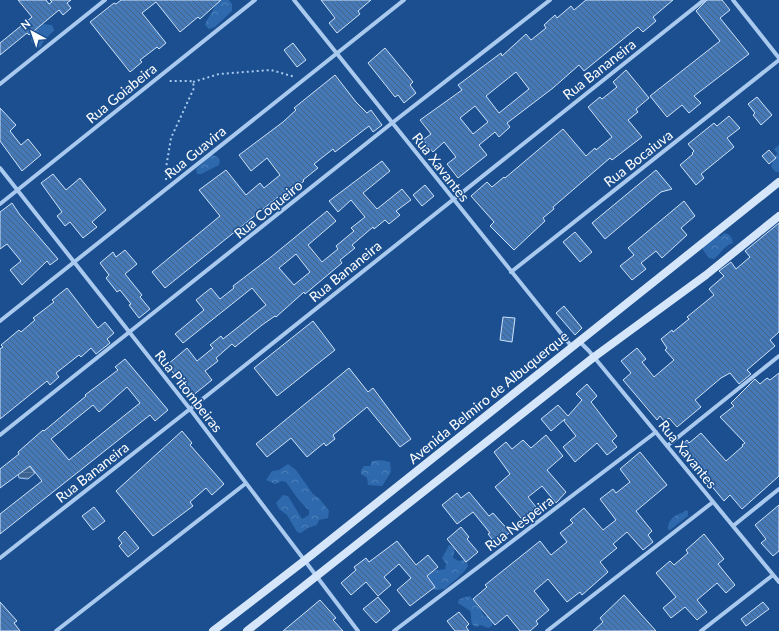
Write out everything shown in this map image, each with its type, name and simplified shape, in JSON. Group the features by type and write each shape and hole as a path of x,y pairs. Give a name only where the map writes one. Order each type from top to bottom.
{"main road":[{"name":"Avenida Belmiro de Albuquerque","path":"213,631 304,561 779,182"},
{"path":"247,631 594,358 706,275 779,216"}],"street":[{"path":"0,84 105,0"},
{"name":"Rua Goiabeira","path":"0,204 255,0"},
{"name":"Rua Xavantes","path":"294,0 572,347"},
{"name":"Rua Guavira","path":"0,321 336,52 404,0"},
{"name":"Rua Coqueiro","path":"0,435 392,123 550,0"},
{"name":"Rua Bananeira","path":"0,558 190,409 704,0"},
{"path":"733,0 779,59"},
{"name":"Rua Bocaiuva","path":"511,272 779,59"},
{"name":"Rua Pitombeiras","path":"0,168 190,409 245,484 358,631"},
{"name":"Rua Xavantes","path":"579,341 779,582"},
{"path":"667,446 779,356"},
{"name":"Rua Nespeira","path":"394,631 656,432"},
{"path":"56,631 245,484"},
{"path":"733,526 779,489"},
{"path":"547,631 713,502"},
{"path":"701,631 773,575"}],"path":[{"path":"154,81 192,82 219,74 241,74 271,70 302,80"},
{"path":"166,189 166,168 171,138 194,88 192,82"}],"green space":[{"path":"219,0 229,0 232,4 232,11 215,27 209,29 205,25 206,22"},
{"path":"42,24 52,25 54,30 43,42 41,47 36,48 31,41 31,34"},
{"path":"779,145 779,172 776,172 771,166 777,153 774,149"},
{"path":"210,155 216,156 220,160 219,165 201,174 197,174 196,169"},
{"path":"724,233 730,236 733,243 724,248 714,259 709,258 703,250 703,240 711,235 721,236"},
{"path":"380,460 390,462 391,472 382,486 368,485 367,478 361,474 361,470 364,466 370,466 372,461"},
{"path":"288,464 296,470 313,494 319,498 329,511 328,518 319,520 317,525 308,528 301,533 297,532 287,515 279,509 276,503 283,495 288,496 302,519 309,515 309,510 300,501 286,482 282,481 275,484 266,480 272,471 279,470"},
{"path":"685,510 688,511 688,516 670,530 668,529 671,520"},
{"path":"449,545 455,548 453,558 459,561 466,559 468,566 461,575 445,589 434,590 431,587 428,575 432,571 445,569 446,564 442,558"},
{"path":"470,596 479,605 484,616 489,616 493,621 492,626 488,628 481,625 476,627 472,624 470,611 458,603 459,599"}],"shaded area":[{"path":"28,465 35,473 28,479 19,478 17,468"}],"building":[{"path":"18,0 46,0 49,4 52,2 50,0 71,0 67,3 71,8 63,15 59,10 29,35 27,33 0,55 0,43 32,17"},
{"path":"121,0 221,0 200,19 198,17 180,32 156,2 142,13 166,43 159,49 157,47 140,60 142,62 130,72 90,22 114,3 116,4"},
{"path":"321,0 371,0 358,11 360,14 337,33 329,23 335,18"},
{"path":"586,0 673,0 653,17 656,21 643,32 638,27 584,71 579,65 553,88 507,123 510,127 499,137 495,132 479,145 487,155 458,178 447,164 456,157 444,142 433,152 423,140 431,134 420,120 462,90 458,85 501,53 502,56 526,34 531,40 546,28 544,25 555,15 557,18 571,6 574,10","holes":["516,72 529,89 499,113 486,96","475,106 488,122 473,134 460,118"]},
{"path":"707,0 722,0 730,10 720,18 749,54 694,96 701,103 689,113 682,105 667,117 650,96 720,41 696,11"},
{"path":"293,43 306,60 297,67 284,50"},
{"path":"385,48 413,82 410,85 416,93 404,103 398,95 395,97 368,63"},
{"path":"626,70 649,98 636,109 638,112 628,120 642,137 612,160 610,158 553,207 554,209 543,218 545,221 514,250 490,226 494,222 471,196 487,182 492,187 504,177 505,178 563,129 586,156 612,137 588,107 600,97 602,99 617,87 613,82"},
{"path":"335,75 356,102 367,113 371,110 382,125 373,132 369,126 335,152 333,149 314,164 318,168 303,180 304,181 282,202 278,197 165,288 152,272 220,216 199,190 226,170 246,195 260,183 264,188 280,175 267,158 251,171 239,155 283,122 296,110 294,108"},
{"path":"757,97 772,115 761,125 753,115 755,113 748,104"},
{"path":"0,108 16,125 10,131 21,145 28,139 41,155 22,171 0,141"},
{"path":"729,116 740,128 727,138 734,147 701,174 704,178 696,185 680,165 693,154 692,153 694,151 688,144 714,123 717,126"},
{"path":"769,150 776,158 769,164 762,156"},
{"path":"382,161 390,171 363,193 377,209 402,189 411,200 396,211 400,215 389,224 385,220 374,229 373,227 352,245 355,248 340,260 342,263 305,294 304,292 276,317 275,316 262,325 235,347 232,344 216,358 218,361 205,371 212,380 192,396 167,365 187,348 197,361 213,348 210,345 221,336 223,339 266,305 252,288 183,343 175,334 204,310 196,300 211,288 220,299 234,288 233,286 327,211 336,221 308,245 322,262 338,249 336,246 354,231 351,228 365,217 351,200 338,212 329,201","holes":["296,254 310,272 294,285 279,268"]},
{"path":"656,170 672,189 661,192 605,239 592,223"},
{"path":"53,174 66,190 80,178 106,210 92,222 97,227 83,238 70,222 65,226 57,216 62,212 41,183"},
{"path":"425,185 434,196 422,206 413,195"},
{"path":"684,201 695,216 681,228 687,235 662,258 656,251 641,263 646,269 632,280 620,266 634,255 628,248"},
{"path":"12,203 20,215 58,259 50,265 47,261 22,285 10,270 21,261 7,244 0,249 0,212"},
{"path":"779,223 779,332 770,340 775,346 747,370 751,374 739,384 730,373 721,378 695,400 701,407 677,427 669,418 664,421 660,416 657,420 623,380 631,373 621,361 637,348 646,359 642,362 654,377 674,360 665,350 667,348 661,339 672,330 673,332 689,319 687,317 714,295 709,289 724,276 719,271 731,262 736,269 750,257 745,251"},
{"path":"575,232 592,252 580,262 563,242"},
{"path":"125,250 137,264 125,274 142,295 140,297 150,309 139,318 129,305 131,304 120,290 117,292 106,278 109,275 100,263 113,252 116,257"},
{"path":"67,288 98,328 105,322 114,333 107,339 110,343 96,354 91,348 81,357 79,355 56,373 59,377 50,385 47,381 0,419 0,349 3,347 1,345 19,330 21,332 35,320 33,318 54,302 52,300"},
{"path":"564,306 582,328 575,335 556,313"},
{"path":"503,317 515,318 512,342 500,340"},
{"path":"313,321 335,350 277,396 254,368"},
{"path":"125,359 168,410 155,421 150,415 0,534 0,514 42,481 30,466 0,488 0,469 19,454 18,452 43,430 44,431 86,396 85,395 118,370 115,367","holes":["127,387 140,403 69,460 51,439 93,405 99,412"]},
{"path":"349,368 368,392 373,388 411,439 400,447 367,407 333,435 335,439 326,446 324,443 307,457 291,438 267,457 256,444"},
{"path":"779,373 779,476 742,509 730,495 724,501 679,447 687,440 689,443 701,433 726,461 745,443 720,417 734,406 731,403 755,379 760,384 767,378 770,380"},
{"path":"587,384 597,396 591,402 617,436 612,441 617,447 607,455 597,443 575,462 563,447 576,436 564,421 565,419 551,431 541,419 558,405 568,416 582,400 576,394"},
{"path":"182,431 192,443 190,445 224,484 212,495 206,488 190,502 193,506 153,536 116,491"},
{"path":"546,435 563,456 547,470 566,492 556,503 542,486 528,497 540,512 526,524 495,487 510,474 494,452 506,442 512,449 523,440 531,448"},
{"path":"640,452 667,485 636,511 652,531 648,535 653,542 643,550 627,532 613,544 617,548 600,562 608,572 582,595 580,592 567,602 548,579 534,591 549,610 536,621 538,624 530,631 520,631 507,615 495,625 473,599 487,587 485,585 540,541 551,555 567,542 560,533 573,523 570,520 584,508 603,530 616,520 600,499 613,489 616,493 630,482 620,469"},
{"path":"469,492 489,516 493,513 510,532 496,544 488,534 490,533 473,512 457,524 442,505 457,493 461,498"},
{"path":"779,505 779,551 773,556 761,543 766,539 755,525"},
{"path":"94,507 105,521 93,530 82,516"},
{"path":"461,527 469,537 467,539 478,552 466,562 447,539"},
{"path":"125,531 139,548 128,557 119,546 122,543 118,538"},
{"path":"704,534 724,559 718,564 735,585 726,593 717,583 697,600 707,612 697,620 685,607 671,618 663,608 676,597 656,573 670,561 674,565 688,553 686,550"},
{"path":"397,541 416,565 428,555 438,567 427,576 435,587 410,606 397,590 411,578 399,564 384,577 391,585 378,596 366,582 351,595 341,583 356,570 354,567 366,558 369,562"},
{"path":"624,595 656,631 593,631 603,622 600,618"},
{"path":"378,597 390,611 376,623 363,609"},
{"path":"320,600 336,618 333,620 343,631 283,631"},
{"path":"0,602 17,621 14,623 20,631 0,631"},
{"path":"763,602 769,609 746,626 741,619"},
{"path":"459,612 469,624 466,627 469,631 455,631 447,621"}]}
